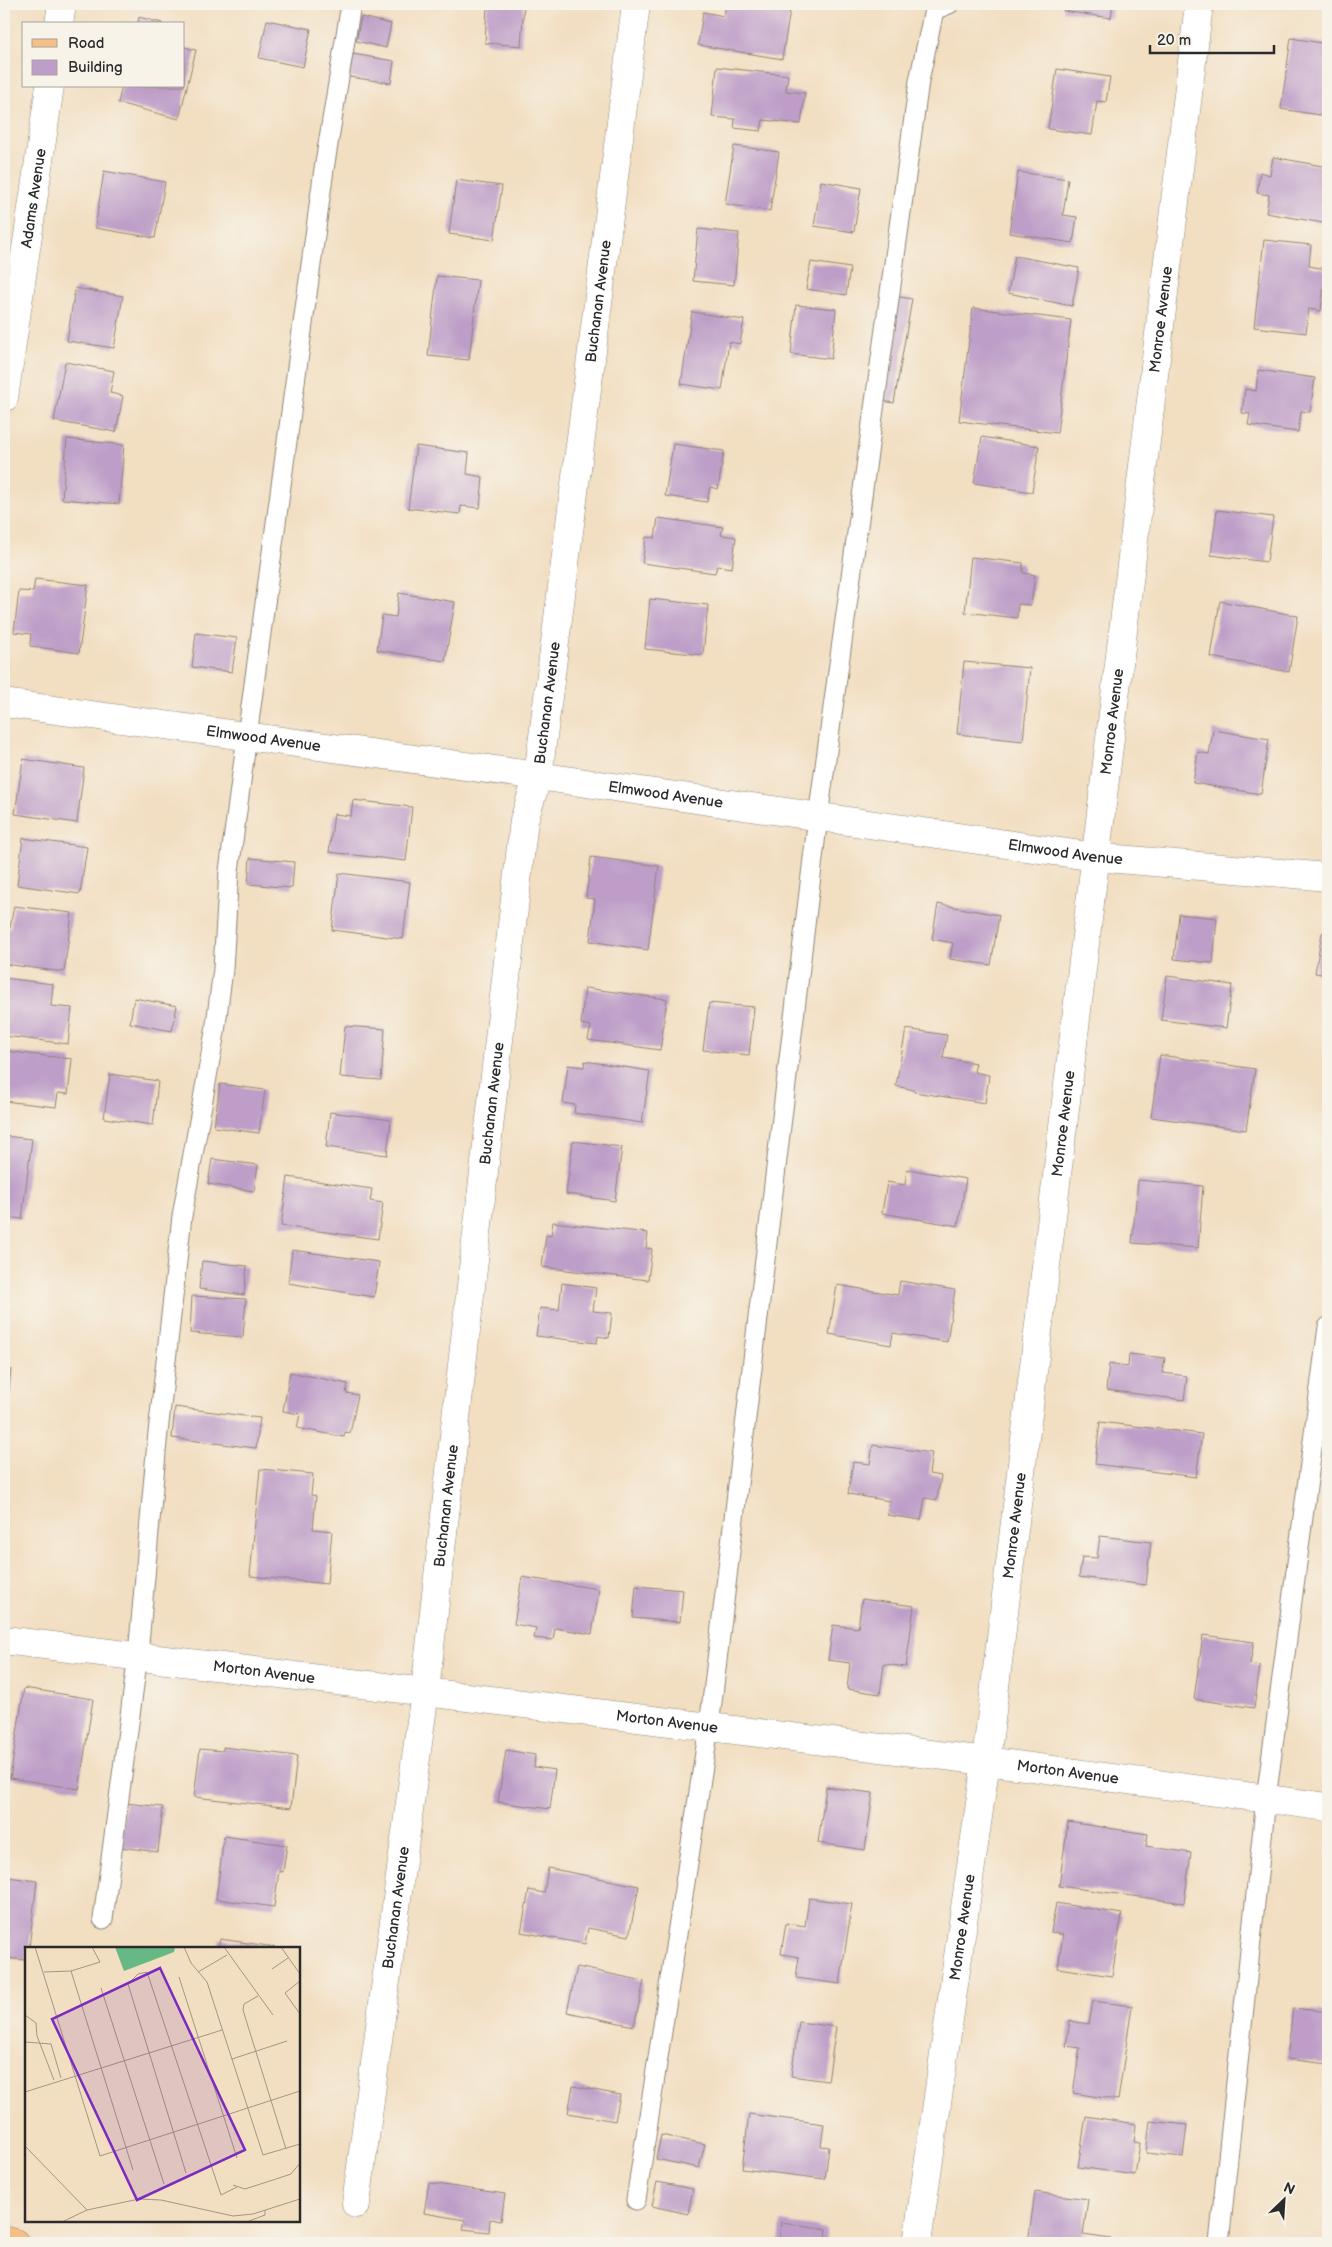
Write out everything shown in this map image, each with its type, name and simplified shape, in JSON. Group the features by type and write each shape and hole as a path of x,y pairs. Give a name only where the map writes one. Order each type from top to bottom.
{"main road":[{"path":"4,2240 15,2243"}],"street":[{"path":"59,22 62,4"},
{"name":"Buchanan Avenue","path":"356,2204 424,1692 524,820 538,776 636,4"},
{"name":"Monroe Avenue","path":"917,2243 986,1761 1199,4"},
{"name":"Adams Avenue","path":"4,398 50,88"},
{"name":"Elmwood Avenue","path":"4,703 538,776 1095,857 1328,877"},
{"name":"Morton Avenue","path":"4,1640 986,1761 1328,1807"}],"lane":[{"path":"103,1919 138,1655 157,1442 182,1216 215,1032 223,969 230,871 247,736 324,169 351,4"},
{"path":"636,2200 709,1727 818,817 918,81 934,10 949,4"},
{"path":"1219,2243 1266,1799 1328,1327"}],"building":[{"path":"487,4 524,4 521,46 485,43"},
{"path":"726,4 791,4 782,59 698,45 703,12 724,16"},
{"path":"1064,4 1113,4 1111,18 1063,11"},
{"path":"139,17 158,22 138,22"},
{"path":"361,17 391,24 386,48 356,41"},
{"path":"267,20 311,29 303,67 259,58"},
{"path":"1291,38 1328,44 1326,116 1281,109"},
{"path":"185,47 196,50 179,119 118,103 122,88 185,88"},
{"path":"353,54 394,61 391,83 349,77"},
{"path":"717,67 788,75 786,91 805,93 801,124 763,120 761,131 734,128 735,119 712,117"},
{"path":"1057,69 1110,77 1106,102 1097,101 1092,135 1048,129"},
{"path":"734,146 779,152 770,211 725,204"},
{"path":"1273,157 1328,167 1328,188 1323,223 1266,213 1269,195 1257,193 1260,172 1270,175"},
{"path":"104,171 165,182 155,238 95,228"},
{"path":"1018,172 1068,179 1063,215 1077,217 1073,243 1009,233"},
{"path":"456,180 502,186 494,240 449,234"},
{"path":"821,181 861,188 854,232 814,226"},
{"path":"698,229 739,233 734,285 693,281"},
{"path":"1264,240 1311,245 1309,266 1326,269 1321,311 1309,309 1306,333 1254,327"},
{"path":"1015,256 1079,268 1072,306 1008,293"},
{"path":"811,262 850,268 846,295 806,289"},
{"path":"437,276 478,280 469,360 428,356"},
{"path":"75,288 123,296 114,348 67,341"},
{"path":"894,296 912,299 894,403 876,400"},
{"path":"796,305 836,309 831,359 791,354"},
{"path":"973,308 1071,320 1057,433 959,421"},
{"path":"692,312 744,320 740,344 729,342 722,390 681,384"},
{"path":"65,362 114,371 110,393 123,396 116,432 54,421"},
{"path":"1258,370 1315,378 1310,412 1301,411 1298,432 1248,425 1250,414 1242,413 1245,389 1256,391"},
{"path":"982,437 1039,446 1032,492 974,483"},
{"path":"67,439 124,445 119,504 62,499"},
{"path":"673,444 724,451 718,489 710,487 707,502 665,496"},
{"path":"416,446 469,453 467,474 483,477 480,508 461,506 460,514 408,508"},
{"path":"1217,510 1273,517 1267,562 1211,555"},
{"path":"658,518 723,527 721,535 736,537 732,568 717,566 715,573 642,563 646,537 655,538"},
{"path":"971,557 1023,563 1023,573 1035,575 1031,605 1018,604 1017,618 965,612"},
{"path":"35,579 88,585 79,653 30,646 31,634 14,632 19,591 33,592"},
{"path":"399,593 455,602 445,661 377,650 382,615 396,617"},
{"path":"650,599 708,605 703,655 645,649"},
{"path":"1220,601 1298,616 1289,672 1211,657"},
{"path":"196,633 237,638 232,672 192,667"},
{"path":"964,662 1030,668 1023,741 957,734"},
{"path":"1213,730 1269,739 1261,794 1193,783 1198,752 1209,754"},
{"path":"23,759 84,768 77,823 15,814"},
{"path":"353,800 412,807 406,861 329,852 334,814 351,816"},
{"path":"23,838 87,847 80,894 17,885"},
{"path":"591,857 659,866 648,950 590,941 595,899 586,898"},
{"path":"250,858 294,862 292,888 248,884"},
{"path":"339,873 410,882 403,939 332,930"},
{"path":"938,904 999,915 991,965 950,959 953,943 932,939"},
{"path":"14,906 72,913 64,972 4,964 4,927 10,928"},
{"path":"1179,914 1217,918 1213,963 1174,959"},
{"path":"1322,933 1328,934 1328,975 1315,973"},
{"path":"1167,976 1232,985 1226,1028 1161,1020"},
{"path":"4,978 53,984 51,1006 72,1008 68,1044 4,1036"},
{"path":"585,988 667,999 660,1050 588,1040 591,1026 581,1024"},
{"path":"134,998 177,1006 172,1031 130,1023"},
{"path":"709,1003 754,1007 749,1055 703,1050"},
{"path":"345,1026 385,1029 381,1080 340,1077"},
{"path":"906,1029 947,1035 943,1058 976,1063 974,1072 989,1075 985,1103 914,1092 914,1090 896,1086"},
{"path":"4,1051 72,1059 68,1094 58,1093 56,1107 4,1101"},
{"path":"1160,1055 1255,1069 1246,1130 1151,1117"},
{"path":"585,1061 650,1071 642,1123 574,1113 575,1105 563,1103 568,1065 584,1067"},
{"path":"110,1074 158,1081 153,1125 104,1118"},
{"path":"220,1084 265,1090 259,1133 214,1127"},
{"path":"330,1112 391,1120 387,1155 326,1147"},
{"path":"4,1136 32,1139 22,1219 4,1217"},
{"path":"573,1141 622,1147 615,1201 566,1194"},
{"path":"212,1159 258,1165 254,1191 208,1184"},
{"path":"907,1169 966,1179 958,1226 882,1213 887,1182 905,1185"},
{"path":"288,1177 372,1189 370,1201 383,1203 378,1239 281,1226"},
{"path":"1138,1180 1203,1186 1198,1248 1132,1243"},
{"path":"553,1222 648,1233 646,1248 652,1249 648,1280 542,1267 546,1235 551,1236"},
{"path":"292,1250 379,1262 374,1297 288,1283"},
{"path":"202,1261 247,1266 244,1295 199,1289"},
{"path":"900,1281 955,1290 947,1342 893,1333 891,1345 829,1334 837,1285 898,1295"},
{"path":"562,1283 596,1288 593,1311 612,1313 609,1338 598,1336 597,1343 536,1336 540,1308 559,1310"},
{"path":"192,1296 246,1299 243,1337 190,1333"},
{"path":"1129,1354 1165,1358 1163,1373 1187,1376 1184,1400 1106,1390 1109,1364 1128,1367"},
{"path":"4,1368 11,1369 6,1422 4,1422"},
{"path":"290,1372 348,1384 346,1393 358,1395 350,1433 345,1432 344,1437 297,1428 300,1414 283,1411"},
{"path":"175,1407 260,1418 256,1448 172,1438"},
{"path":"1100,1422 1202,1434 1196,1477 1095,1464"},
{"path":"873,1445 932,1453 929,1474 941,1476 937,1500 925,1498 921,1520 887,1515 890,1501 848,1494 853,1462 870,1464"},
{"path":"260,1469 313,1474 311,1495 316,1496 313,1529 332,1531 327,1584 250,1576"},
{"path":"1100,1536 1151,1542 1146,1585 1079,1577 1082,1557 1097,1558"},
{"path":"522,1577 599,1589 592,1634 555,1628 553,1640 534,1638 536,1628 514,1624"},
{"path":"636,1586 683,1590 680,1622 633,1618"},
{"path":"862,1599 914,1606 906,1667 884,1664 880,1694 847,1689 850,1663 828,1660 833,1625 858,1628"},
{"path":"1203,1635 1254,1642 1250,1664 1260,1666 1254,1708 1194,1699"},
{"path":"24,1688 93,1699 79,1789 10,1778"},
{"path":"223,1747 297,1756 291,1808 194,1797 200,1749 223,1751"},
{"path":"506,1750 535,1755 534,1767 555,1770 550,1809 498,1802"},
{"path":"826,1787 873,1793 865,1850 818,1843"},
{"path":"125,1803 163,1807 158,1852 120,1847"},
{"path":"1068,1822 1148,1834 1146,1846 1191,1853 1184,1903 1059,1886"},
{"path":"224,1836 287,1845 283,1872 279,1871 274,1907 216,1899"},
{"path":"548,1868 639,1886 629,1936 588,1928 585,1944 521,1932 529,1890 544,1893"},
{"path":"8,1877 37,1881 29,1947 25,1947 25,1960 4,1958 4,1898 6,1899"},
{"path":"809,1898 852,1904 840,1984 796,1978 799,1957 781,1954 786,1923 805,1926"},
{"path":"1056,1903 1122,1914 1112,1976 1058,1968 1063,1935 1051,1932"},
{"path":"220,1939 275,1947 218,1947"},
{"path":"577,1967 644,1981 634,2026 567,2012"},
{"path":"1093,2001 1132,2006 1118,2100 1073,2093 1080,2048 1066,2046 1070,2021 1089,2024"},
{"path":"1293,2008 1328,2012 1328,2064 1287,2059"},
{"path":"799,2022 836,2027 828,2081 791,2076"},
{"path":"573,2086 620,2095 615,2121 568,2113"},
{"path":"749,2114 824,2124 821,2146 829,2147 825,2179 742,2169"},
{"path":"1086,2116 1136,2124 1134,2142 1140,2143 1135,2175 1078,2167"},
{"path":"1150,2121 1187,2125 1183,2157 1146,2153"},
{"path":"661,2135 705,2144 699,2168 656,2159"},
{"path":"657,2182 693,2189 688,2214 652,2206"},
{"path":"429,2183 505,2194 501,2221 490,2219 489,2232 463,2229 465,2220 424,2213"},
{"path":"1035,2192 1088,2199 1083,2235 1111,2239 1110,2243 1028,2243"},
{"path":"781,2222 827,2229 825,2243 779,2243"}]}
